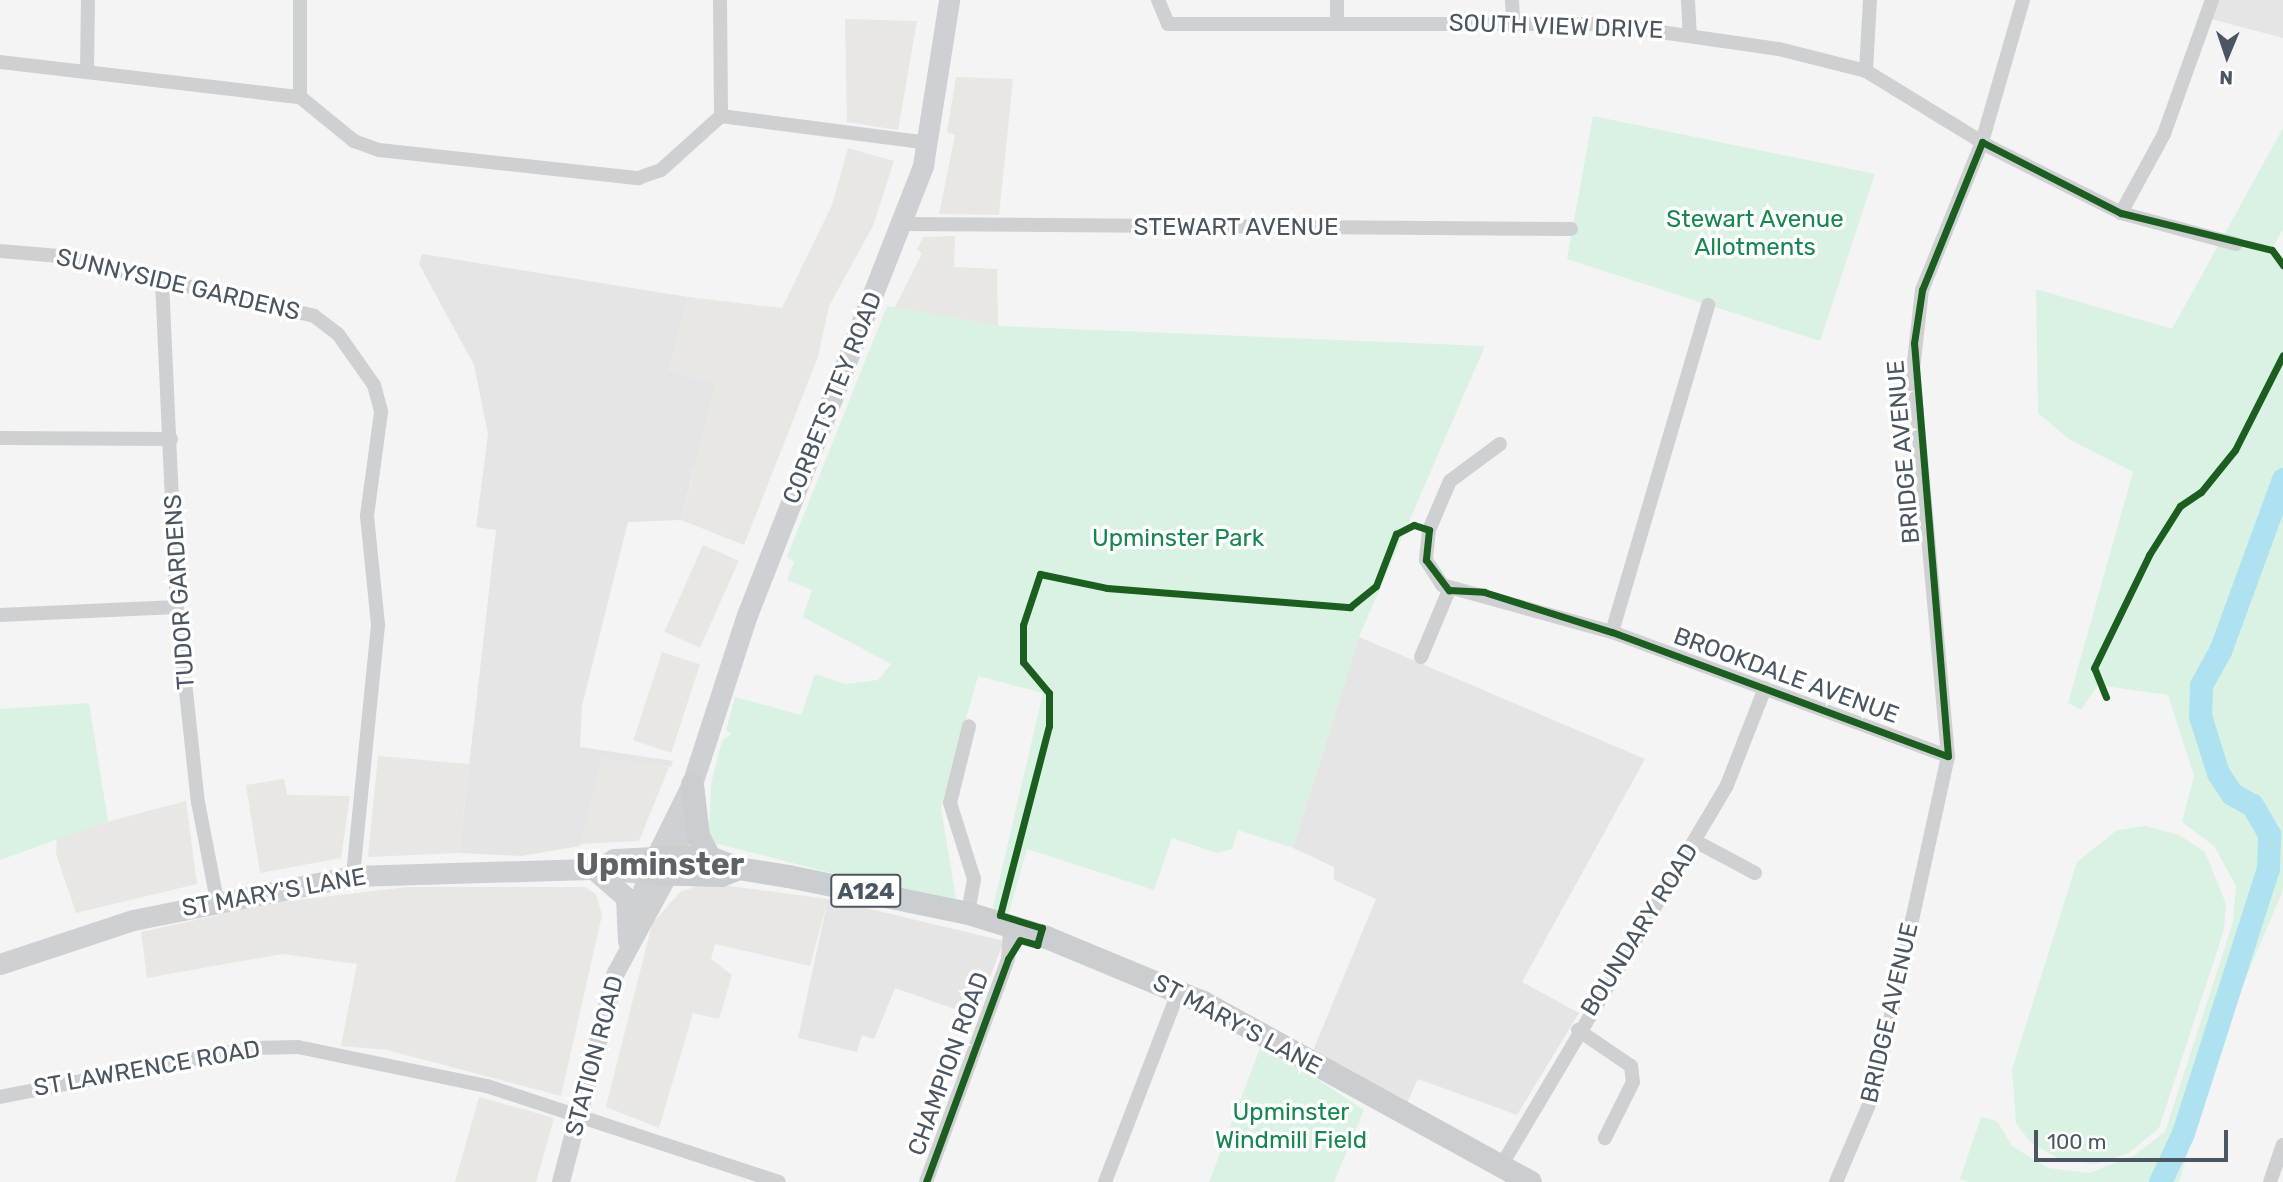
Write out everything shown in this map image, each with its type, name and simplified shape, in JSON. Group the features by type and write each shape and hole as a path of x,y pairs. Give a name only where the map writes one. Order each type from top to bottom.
{"main road":[{"name":"CORBETS TEY ROAD","path":"662,865 747,615 902,224 928,143 949,0"},
{"path":"690,787 698,836 709,857 738,869"},
{"name":"ST MARY'S LANE","path":"662,865 709,857"},
{"name":"ST MARY'S LANE","path":"0,964 92,931 217,901 353,876 594,869 614,859 721,875 738,869 968,913 1179,990 1530,1182"},
{"path":"594,869 626,897 630,936"}],"street":[{"path":"88,0 88,70"},
{"path":"300,0 300,97"},
{"path":"0,62 88,70 300,97 354,141 379,150 638,178 661,170 720,116 720,0"},
{"name":"SOUTH VIEW DRIVE","path":"1158,0 1168,24 1513,22 1690,33 1866,71 1982,142 2121,213 2236,244"},
{"path":"1337,0 1337,22"},
{"path":"1512,0 1513,22"},
{"path":"1688,0 1690,33"},
{"path":"1866,71 1870,0"},
{"name":"BRIDGE AVENUE","path":"1836,1182 1874,1093 1948,755 1914,343 1922,289 1982,142 2023,0"},
{"path":"2121,213 2164,134 2211,0"},
{"path":"720,116 928,143"},
{"name":"STEWART AVENUE","path":"902,224 1571,229"},
{"name":"SUNNYSIDE GARDENS","path":"0,251 59,256 314,316 356,356 381,400 367,516 376,667 353,876"},
{"name":"TUDOR GARDENS","path":"162,281 177,607 198,802 217,901"},
{"path":"1612,632 1708,305"},
{"path":"0,438 171,439"},
{"path":"1421,657 1449,590 1426,560 1429,530 1450,481 1500,444"},
{"name":"BROOKDALE AVENUE","path":"1449,590 1484,592 1612,632 1948,755"},
{"path":"0,615 177,607"},
{"name":"BOUNDARY ROAD","path":"1501,1166 1578,1030 1727,785 1765,688"},
{"path":"968,913 974,879 950,803 969,726"},
{"path":"1695,841 1755,873"},
{"name":"STATION ROAD","path":"561,1182 630,936 643,925 662,865"},
{"name":"CHAMPION ROAD","path":"926,1182 1008,959 1010,927"},
{"path":"1105,1182 1179,990"},
{"path":"1578,1030 1631,1066 1633,1082 1605,1138"},
{"name":"ST LAWRENCE ROAD","path":"0,1097 249,1048 298,1047 410,1067 581,1114 779,1182"},
{"path":"2270,1182 2283,1145"}],"shaded area":[{"path":"2212,0 2283,0 2283,38 2207,18"},
{"path":"845,19 917,21 898,130 847,122"},
{"path":"956,77 1013,79 999,215 939,214 955,135 947,132"},
{"path":"848,148 894,161 873,226 829,306 818,357 744,545 681,520 694,470 669,371 688,297 782,308 832,205"},
{"path":"955,236 954,267 997,269 998,326 894,309 922,253 917,250 923,237"},
{"path":"422,254 688,297 669,371 715,384 681,520 628,522 582,706 580,747 673,761 671,767 602,758 580,846 521,856 459,853 496,530 476,527 488,434 474,365 419,264"},
{"path":"703,545 739,561 700,648 664,632"},
{"path":"1359,637 1645,759 1522,982 1579,1013 1517,1115 1418,1079 1407,1103 1312,1053 1376,899 1334,880 1334,867 1293,848"},
{"path":"662,652 700,664 671,753 633,740"},
{"path":"378,756 469,764 459,853 368,857"},
{"path":"602,757 669,767 639,841 580,844"},
{"path":"284,779 287,795 350,796 341,858 260,873 246,785"},
{"path":"186,801 197,884 76,913 56,854 57,835"},
{"path":"706,883 828,899 810,966 715,944 711,959 732,975 719,1019 693,1013 659,1128 606,1107 652,924 680,892"},
{"path":"407,887 585,887 596,894 602,915 561,1096 387,1050 341,1046 357,964 282,954 147,978 141,932 273,903"},
{"path":"828,899 1004,941 975,1016 895,988 874,1039 862,1035 857,1052 798,1038"},
{"path":"479,1097 554,1118 536,1182 455,1182"}],"green space":[{"name":"Stewart Avenue Allotments","path":"1593,116 1875,174 1820,341 1567,259"},
{"path":"2283,128 2283,229 2272,249 2283,265 2283,890 2231,1013 2179,1182 1968,1182 1960,1179 1981,1117 1997,1121 2012,1146 2048,1168 2089,1173 2133,1156 2165,1132 2233,922 2236,886 2214,846 2182,822 2194,776 2168,695 2098,685 2081,710 2068,703 2133,472 2070,440 2038,413 2036,289 2172,329"},
{"name":"Upminster Park","path":"887,306 998,326 1485,346 1359,637 1293,848 1238,830 1232,849 1217,853 1172,838 1154,890 1027,849 1008,916 992,912 1043,693 978,676 941,808 957,905 714,843 709,832 711,784 722,741 731,734 726,730 735,697 801,715 815,674 845,684 878,680 891,664 803,617 812,590 787,580 794,562 787,557"},
{"path":"89,703 108,821 0,860 0,709"},
{"path":"2146,826 2179,835 2205,852 2226,904 2224,930 2159,1128 2129,1153 2095,1164 2059,1159 2031,1143 2016,1123 2012,1069 2077,862 2117,830"},
{"name":"Upminster Windmill Field","path":"1262,1043 1364,1110 1334,1182 1209,1182"}],"waterway":[{"path":"2160,1182 2183,1133 2268,868 2269,834 2252,805 2232,794 2218,773 2200,716 2201,685 2220,651 2283,479"}],"cycle path":[{"path":"926,1182 1008,959 1020,940 1037,945 1042,928 1000,915 1049,726 1049,693 1023,662 1023,625 1040,574 1107,588 1350,607 1376,586 1396,534 1414,525 1429,530 1426,560 1449,590 1484,592 1612,632 1948,756 1914,343 1922,290 1982,142 2121,213 2272,250 2283,265"},
{"path":"2106,697 2094,668 2149,555 2180,506 2201,492 2235,450 2283,355"}],"district":[{"name":"Upminster","path":"660,864"}]}
